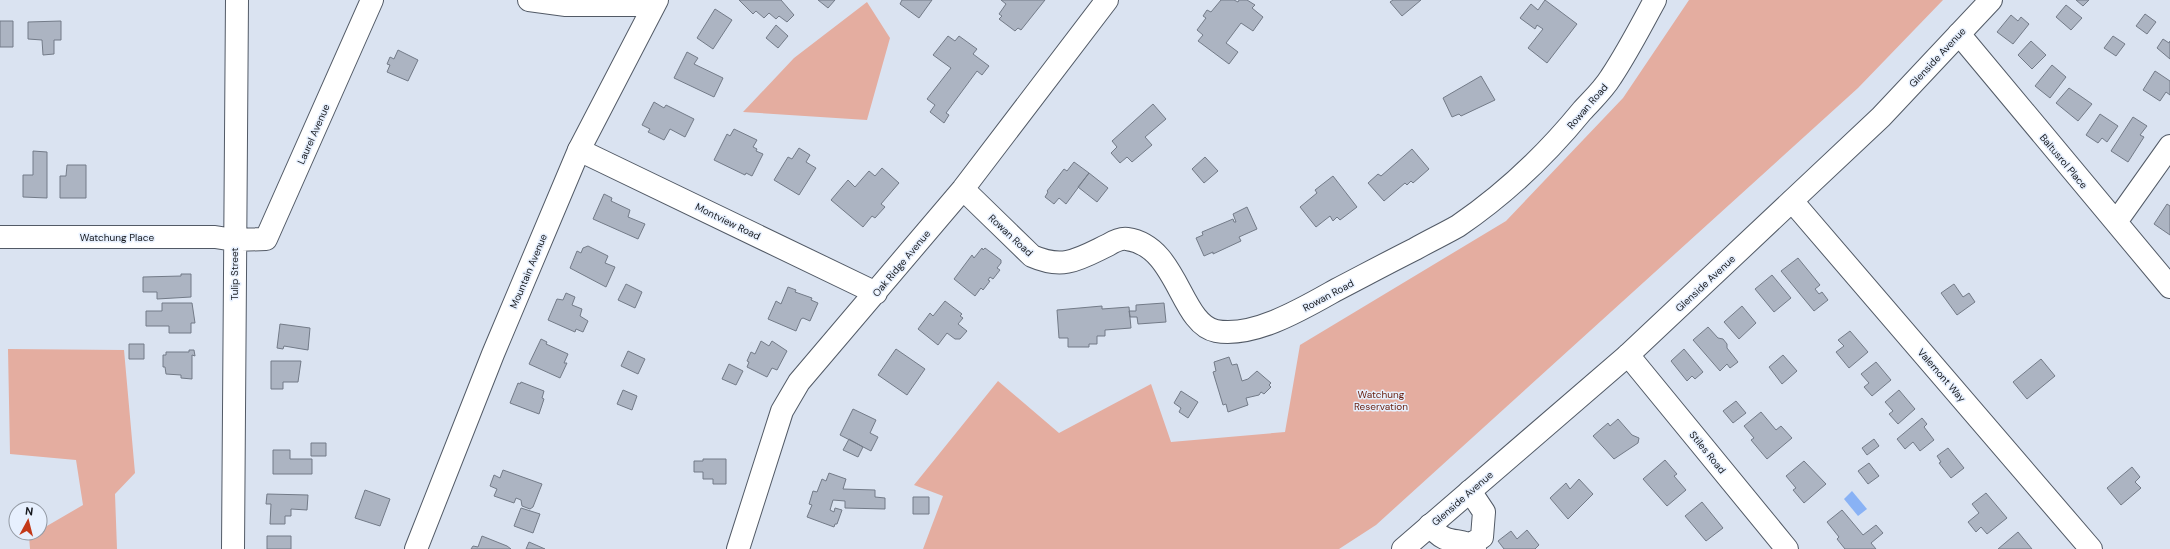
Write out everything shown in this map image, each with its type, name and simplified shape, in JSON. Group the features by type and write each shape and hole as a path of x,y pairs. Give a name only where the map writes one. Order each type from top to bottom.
{"street":[{"name":"Tulip Street","path":"232,549 237,0"},
{"name":"Laurel Avenue","path":"234,240 266,239 372,0"},
{"path":"529,0 566,5 655,2"},
{"name":"Oak Ridge Avenue","path":"738,549 782,411 799,382 963,189 1107,0"},
{"name":"Rowan Road","path":"963,189 1032,256 1045,261 1073,262 1114,241 1126,239 1143,244 1160,257 1196,317 1207,328 1217,331 1235,332 1268,324 1304,307 1456,227 1497,199 1526,172 1574,122 1610,78 1655,0"},
{"name":"Glenside Avenue","path":"1403,549 1628,355 1881,117 1991,0"},
{"name":"Mountain Avenue","path":"416,549 493,354 579,150 655,2"},
{"name":"Baltusrol Place","path":"1959,34 2170,287"},
{"path":"2116,222 2170,146"},
{"name":"Montview Road","path":"579,150 876,293"},
{"name":"Valemont Way","path":"1792,201 2091,549"},
{"name":"Watchung Place","path":"0,237 215,237 234,240"},
{"name":"Stiles Road","path":"1628,355 1787,549"},
{"path":"1430,526 1437,536 1450,542 1473,547 1482,537 1484,512 1470,491"}],"green space":[{"name":"Watchung Reservation","path":"1689,0 1943,0 1858,88 1376,525 1339,549 923,549 943,496 914,485 998,381 1059,433 1151,384 1171,442 1285,432 1300,345 1506,221 1623,98"},
{"path":"867,2 890,38 867,120 743,112 794,58"},
{"path":"8,349 124,350 135,473 115,494 117,549 30,549 29,541 48,541 48,525 83,505 76,460 10,454"}],"water":[{"path":"1852,491 1867,509 1858,516 1844,499"}],"building":[{"path":"739,0 781,0 794,15 787,22 779,16 776,19 769,13 764,18 756,11 753,14"},
{"path":"818,0 835,0 828,8"},
{"path":"902,0 932,0 919,18 900,4"},
{"path":"1001,0 1045,0 1021,30 1018,28 1015,31 999,19 1002,16 999,14 1006,4"},
{"path":"1221,0 1234,0 1238,2 1239,0 1247,0 1255,5 1252,8 1263,17 1253,31 1241,23 1226,43 1238,52 1229,64 1198,41 1203,35 1197,30 1206,18 1203,16 1207,10 1211,12"},
{"path":"1393,0 1421,0 1402,16 1390,2"},
{"path":"1545,0 1577,24 1547,63 1528,48 1543,29 1537,25 1535,29 1520,18 1531,4 1538,10"},
{"path":"2076,0 2089,0 2083,6"},
{"path":"2066,5 2082,18 2071,30 2056,17"},
{"path":"715,9 732,20 713,49 697,38"},
{"path":"2145,14 2156,22 2147,34 2136,26"},
{"path":"2011,15 2018,21 2021,17 2029,24 2013,44 1997,32"},
{"path":"0,21 13,21 13,47 0,47"},
{"path":"61,21 61,40 54,40 54,54 43,55 42,40 28,39 28,22"},
{"path":"776,25 788,36 778,48 766,38"},
{"path":"948,36 955,41 959,36 977,49 973,54 989,66 982,75 977,71 946,113 949,115 944,123 930,112 935,105 927,99 951,68 933,55"},
{"path":"2113,36 2125,44 2116,56 2104,48"},
{"path":"2163,39 2169,43 2170,41 2170,59 2157,48"},
{"path":"2031,41 2046,55 2032,69 2018,55"},
{"path":"398,50 418,60 408,81 387,72 390,65 387,64 390,57 394,59"},
{"path":"687,52 698,58 694,64 723,78 714,97 674,78"},
{"path":"2052,65 2066,77 2050,98 2035,86"},
{"path":"2155,71 2170,81 2170,95 2166,92 2160,101 2143,90"},
{"path":"1481,76 1495,100 1461,116 1459,114 1452,117 1443,98"},
{"path":"2069,88 2092,104 2078,121 2056,103"},
{"path":"654,102 664,108 666,105 694,119 685,137 670,129 664,140 648,132 650,129 642,125"},
{"path":"1153,104 1166,119 1145,137 1152,145 1132,162 1127,157 1120,163 1111,153 1117,147 1112,141"},
{"path":"2100,114 2118,126 2107,142 2102,138 2098,143 2086,135"},
{"path":"2133,117 2147,126 2140,135 2144,137 2128,162 2111,151"},
{"path":"734,129 757,140 753,147 757,149 756,151 763,154 752,176 746,173 745,175 714,160 727,134 730,136"},
{"path":"799,148 810,155 806,162 816,168 799,195 774,180 788,157 792,159"},
{"path":"1412,149 1429,169 1413,183 1411,181 1407,185 1405,183 1384,201 1368,183 1378,174 1381,176"},
{"path":"33,151 47,152 47,198 23,197 23,175 33,175"},
{"path":"1205,157 1218,171 1204,183 1192,169"},
{"path":"1074,162 1089,173 1066,204 1059,198 1054,204 1045,197 1048,192 1047,191 1064,169 1067,171"},
{"path":"67,165 86,165 86,198 60,198 60,176 66,176"},
{"path":"882,168 899,183 881,204 885,207 875,218 872,216 863,227 831,200 848,180 855,187 869,171 875,176"},
{"path":"1089,173 1108,188 1097,202 1078,187"},
{"path":"1333,176 1357,207 1340,220 1337,217 1333,221 1330,216 1316,227 1300,207 1317,193 1315,190"},
{"path":"604,194 612,198 611,201 630,210 628,217 645,224 638,239 593,219"},
{"path":"2167,204 2170,206 2170,235 2154,224"},
{"path":"1247,207 1257,229 1239,237 1241,241 1213,254 1213,252 1204,256 1196,238 1203,235 1202,232 1233,219 1234,222 1236,222 1233,214"},
{"path":"588,246 608,256 605,263 615,267 606,287 570,268 577,251 581,253 583,248"},
{"path":"982,248 983,250 985,248 1001,260 1001,263 997,268 1000,270 993,279 990,277 988,280 990,281 983,290 981,288 975,296 954,279 972,255 974,258"},
{"path":"1798,258 1820,285 1815,289 1819,294 1822,292 1828,300 1814,311 1781,271"},
{"path":"181,274 191,274 191,297 157,299 157,292 143,292 143,277 181,276"},
{"path":"1772,275 1791,298 1774,312 1755,289"},
{"path":"626,284 642,292 635,308 618,300"},
{"path":"1954,284 1963,297 1969,293 1975,302 1957,315 1941,293"},
{"path":"788,287 796,290 795,292 812,298 811,300 818,303 810,321 803,318 801,319 796,331 768,319 776,301 781,304"},
{"path":"566,293 575,297 572,305 582,309 580,316 588,321 583,332 576,329 575,332 548,320 557,299 563,300"},
{"path":"945,301 962,314 960,316 963,318 958,324 967,331 960,339 955,339 947,333 938,345 918,329 930,313 933,316"},
{"path":"162,303 192,303 195,323 191,323 191,333 169,333 169,326 146,326 146,311 162,311"},
{"path":"1164,303 1166,322 1138,324 1137,317 1130,317 1129,311 1136,311 1136,305"},
{"path":"1102,306 1102,309 1129,307 1131,328 1105,330 1105,336 1097,336 1097,344 1089,344 1089,347 1068,347 1068,338 1059,338 1057,310"},
{"path":"1742,306 1756,323 1739,339 1724,322"},
{"path":"280,324 310,328 308,350 284,346 283,349 277,348"},
{"path":"1708,327 1718,338 1723,339 1727,344 1727,348 1738,362 1730,368 1727,364 1720,371 1693,340"},
{"path":"1850,331 1868,352 1849,368 1836,352 1844,346 1838,340"},
{"path":"541,339 547,342 546,344 568,354 564,363 567,363 560,378 529,364"},
{"path":"761,341 769,346 772,341 787,351 777,370 772,368 767,377 747,367 749,362 747,361 751,352 755,354"},
{"path":"129,344 144,344 144,359 129,359"},
{"path":"896,349 925,369 907,395 878,375"},
{"path":"1684,349 1703,372 1695,379 1692,376 1687,381 1671,361"},
{"path":"189,350 194,350 195,356 192,355 192,379 181,378 181,375 166,374 165,367 163,367 163,355 166,355 166,352 189,352"},
{"path":"628,351 645,359 638,374 621,366"},
{"path":"1783,355 1797,371 1782,384 1769,367"},
{"path":"1229,357 1232,365 1237,364 1242,381 1248,379 1257,371 1271,383 1269,385 1271,387 1264,394 1261,392 1259,395 1246,398 1248,405 1228,412 1226,404 1223,405 1213,372 1216,371 1214,362"},
{"path":"2041,359 2055,376 2027,399 2013,382"},
{"path":"271,361 301,361 298,382 283,382 283,389 271,389"},
{"path":"1876,362 1891,380 1872,396 1864,387 1869,383 1861,374"},
{"path":"729,364 743,371 736,385 722,379"},
{"path":"521,382 544,391 542,398 544,399 539,414 510,403 518,383 520,384"},
{"path":"623,390 637,396 632,410 617,404"},
{"path":"1899,390 1915,409 1898,424 1889,414 1893,411 1885,402"},
{"path":"1181,391 1198,402 1188,418 1179,412 1181,408 1174,403"},
{"path":"1736,401 1746,413 1733,423 1723,411"},
{"path":"853,409 876,420 870,433 878,437 871,451 840,435"},
{"path":"1761,412 1776,430 1781,426 1792,438 1767,459 1751,440 1754,438 1744,426"},
{"path":"1922,418 1927,424 1924,427 1934,440 1920,451 1913,442 1905,449 1897,439"},
{"path":"1618,419 1632,435 1639,438 1638,443 1614,459 1593,436 1608,423 1610,426"},
{"path":"849,439 863,447 858,457 843,450"},
{"path":"1874,439 1879,446 1867,455 1862,448"},
{"path":"311,443 326,443 326,456 311,456"},
{"path":"1948,448 1964,468 1951,478 1939,463 1941,462 1937,456"},
{"path":"273,450 290,450 290,459 312,459 312,474 273,474"},
{"path":"703,459 726,459 726,484 713,484 713,479 703,479 703,472 694,472 694,461 703,461"},
{"path":"1665,460 1677,474 1674,476 1686,490 1667,506 1643,479"},
{"path":"1804,461 1826,484 1804,503 1793,490 1796,488 1786,476"},
{"path":"1869,463 1879,476 1868,484 1858,471"},
{"path":"2132,467 2140,477 2135,482 2141,488 2121,505 2107,488"},
{"path":"503,470 542,484 533,507 530,509 522,506 521,500 516,498 514,503 494,496 497,489 490,486 494,475 500,478"},
{"path":"829,473 846,479 843,489 875,490 875,497 885,498 885,509 845,508 845,501 833,500 830,510 834,512 835,508 842,510 837,524 835,524 834,527 807,517 812,505 809,504 813,491 817,492 822,479 826,481"},
{"path":"1579,479 1593,494 1568,519 1550,498 1566,483 1570,489"},
{"path":"365,490 390,499 380,526 355,518"},
{"path":"1986,493 2007,518 1987,534 1981,527 1976,532 1968,522 1979,513 1972,504"},
{"path":"267,494 308,495 307,510 291,509 291,516 285,516 285,524 270,524 271,504 266,504"},
{"path":"913,497 929,497 929,514 913,514"},
{"path":"1702,502 1723,528 1706,541 1685,516"},
{"path":"521,508 540,514 533,533 514,526"},
{"path":"1842,510 1863,535 1876,525 1883,533 1871,543 1876,549 1845,549 1837,539 1839,537 1827,522"},
{"path":"1527,530 1539,545 1535,549 1504,549 1498,541 1511,531 1517,539"},
{"path":"2018,532 2032,549 1998,549"},
{"path":"267,536 291,536 291,549 267,549"},
{"path":"482,536 511,549 471,549 473,546 478,547"},
{"path":"529,542 545,549 526,549"}]}
